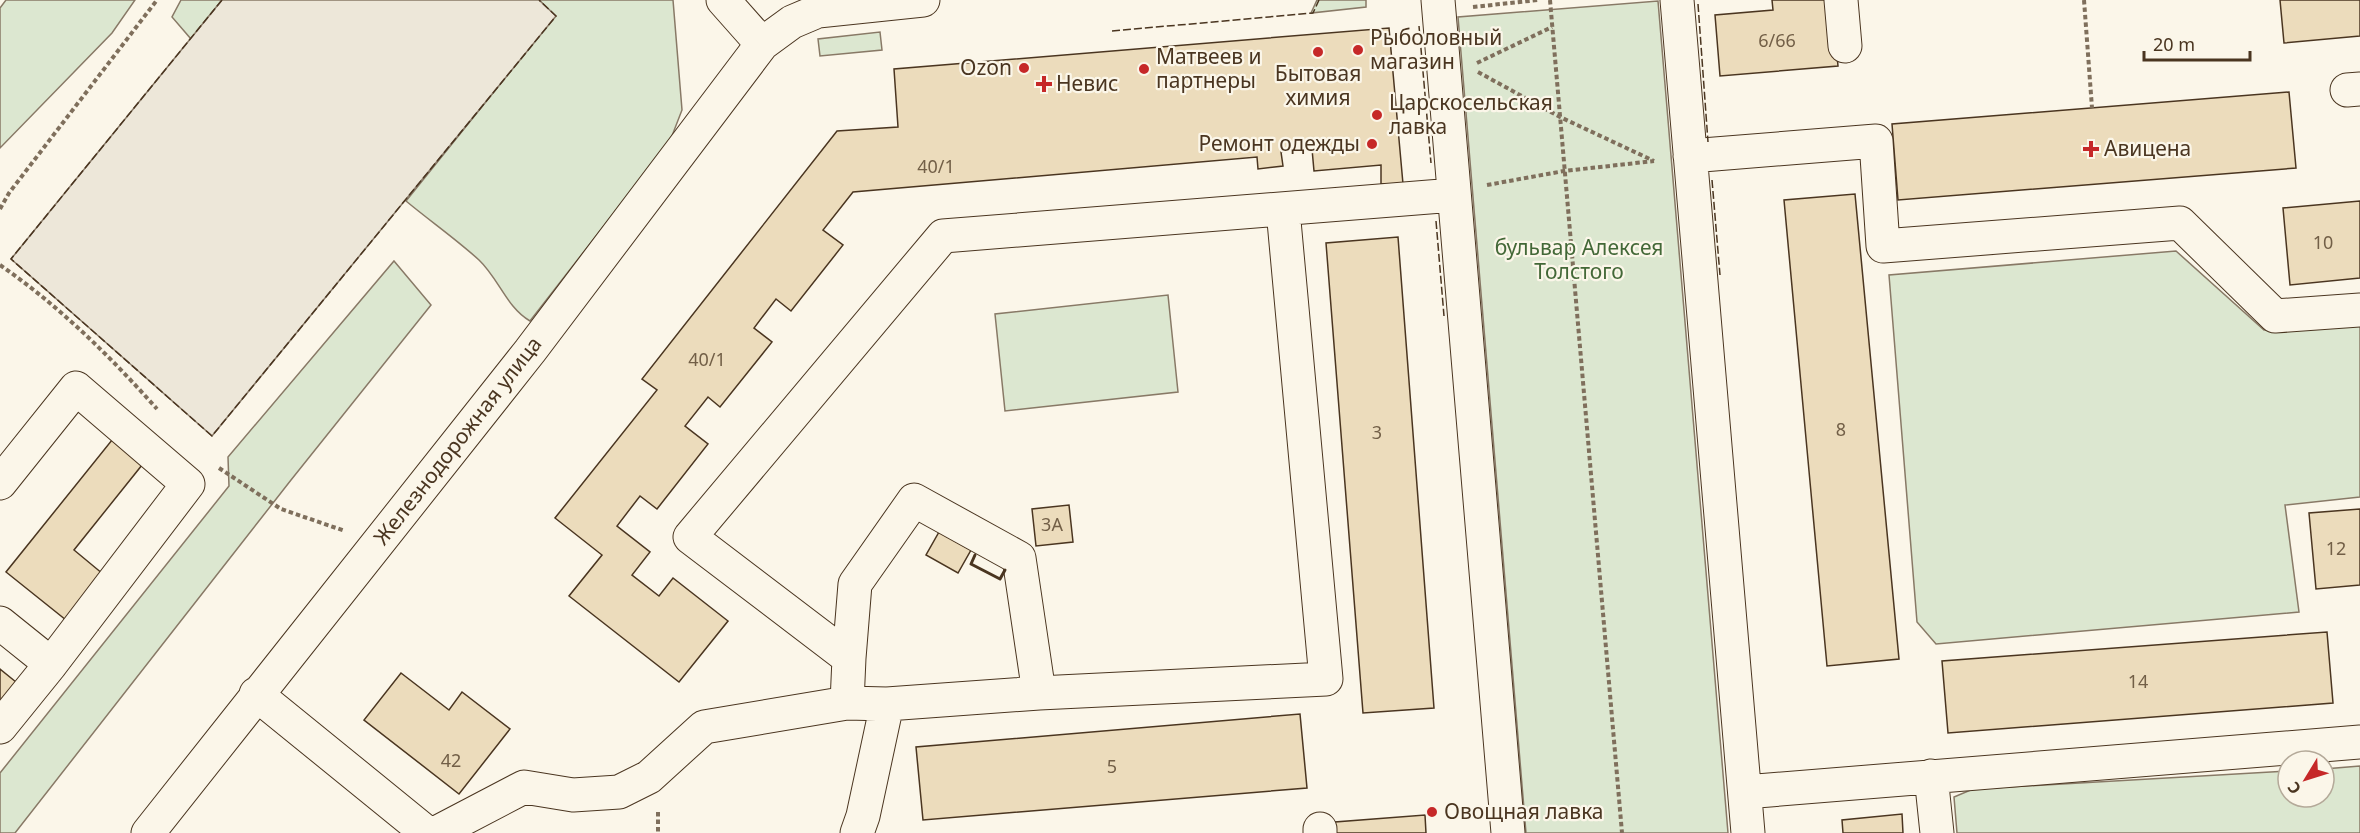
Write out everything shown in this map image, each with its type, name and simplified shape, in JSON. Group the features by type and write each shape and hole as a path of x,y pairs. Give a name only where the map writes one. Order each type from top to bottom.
{"street":[{"path":"723,0 762,44"},
{"name":"Железнодорожная улица","path":"148,833 530,351 762,44 792,22 818,11 923,0"},
{"path":"1438,0 1508,833"},
{"path":"1677,0 1677,158 1748,833"},
{"path":"1841,0 1845,46"},
{"path":"1677,158 1876,141 1883,246 2180,223 2275,316 2360,310"},
{"path":"849,658 690,537 943,236 1454,195"},
{"path":"436,833 524,787 573,795 619,792 649,777 704,727 847,703 887,704 1039,693 1326,679 1283,210"},
{"path":"0,483 76,388 188,484 0,727"},
{"path":"847,703 855,584 914,500 1019,558 1039,693"},
{"path":"0,623 51,664"},
{"path":"256,694 427,833"},
{"path":"857,833 863,816 887,704"},
{"path":"1745,792 2360,742"},
{"path":"1931,776 1937,833"}],"path":[{"path":"0,209 9,193 157,0"},
{"path":"1470,7 1538,0"},
{"path":"1550,0 1622,833"},
{"path":"2084,0 2092,108"},
{"path":"1552,27 1469,67 1560,117 1654,160"},
{"path":"1454,195 1489,184 1564,171 1677,158"},
{"path":"0,265 23,281 115,362 158,410"},
{"path":"218,467 281,509 376,543"}],"green space":[{"path":"6,0 135,0 112,33 0,148 0,8"},
{"path":"181,0 222,0 191,39 172,17"},
{"path":"539,0 673,0 682,110 670,141 530,321 515,309 479,260 406,201 555,16"},
{"path":"1317,0 1366,0 1366,7 1311,13"},
{"name":"бульвар Алексея Толстого","path":"1658,1 1728,833 1526,833 1458,17"},
{"path":"880,32 882,50 820,56 818,39"},
{"path":"2176,251 2264,330 2360,324 2360,497 2285,505 2299,612 1936,644 1917,622 1889,275"},
{"path":"394,261 431,305 15,833 0,833 0,773 229,486 228,457"},
{"path":"1168,295 1178,392 1005,411 995,314"},
{"path":"2360,766 2360,833 1957,833 1954,797 1973,789 2276,772 2276,809 2336,809 2336,768"}],"shaded area":[{"path":"222,0 539,0 556,16 212,436 11,259"}],"building":[{"path":"1772,0 1832,0 1838,66 1720,76 1715,15 1773,10"},
{"path":"2280,0 2360,0 2360,36 2284,43"},
{"path":"1389,28 1403,184 1381,184 1381,165 1314,171 1312,149 1281,152 1283,166 1258,169 1257,157 853,192 823,230 843,245 791,311 776,299 754,328 772,342 720,407 708,397 685,426 708,444 657,509 640,496 617,526 650,552 632,575 659,596 673,578 728,621 679,682 569,596 602,555 555,518 657,390 642,379 837,131 898,127 894,69"},
{"path":"2289,92 2296,168 1898,200 1892,124"},
{"path":"1855,194 1899,659 1827,666 1784,200"},
{"path":"2360,201 2360,278 2290,285 2283,208"},
{"path":"1398,237 1434,708 1363,713 1326,243"},
{"path":"112,440 142,465 74,550 103,574 66,620 6,572"},
{"path":"1069,505 1073,542 1036,546 1032,509"},
{"path":"2360,509 2360,585 2316,589 2309,513"},
{"path":"939,532 971,550 958,573 926,555"},
{"path":"2327,632 2333,703 1948,733 1942,661"},
{"path":"0,669 16,682 0,702"},
{"path":"401,673 449,710 462,692 510,729 459,794 364,720"},
{"path":"1300,714 1307,788 923,820 916,747"},
{"path":"1902,814 1903,833 1843,833 1842,820"},
{"path":"1425,815 1426,833 1336,833 1335,822"}],"fence":[{"path":"222,0 11,259 212,436 556,16 539,0"},
{"path":"1112,31 1313,13 1319,0"},
{"path":"1698,4 1708,142"},
{"path":"1419,26 1431,163"},
{"path":"1712,180 1720,275"},
{"path":"1436,221 1444,316"}],"wall":[{"path":"975,555 971,564 1000,579 1005,570"}],"place":[{"name":"Рыболовный магазин","path":"1358,50"},
{"name":"Бытовая химия","path":"1318,52"},
{"name":"Ozon","path":"1024,68"},
{"name":"Матвеев и партнеры","path":"1144,69"},
{"name":"Невис","path":"1044,84"},
{"name":"Царскосельская лавка","path":"1377,115"},
{"name":"Ремонт одежды","path":"1372,144"},
{"name":"Авицена","path":"2091,149"},
{"name":"Овощная лавка","path":"1432,812"}]}
